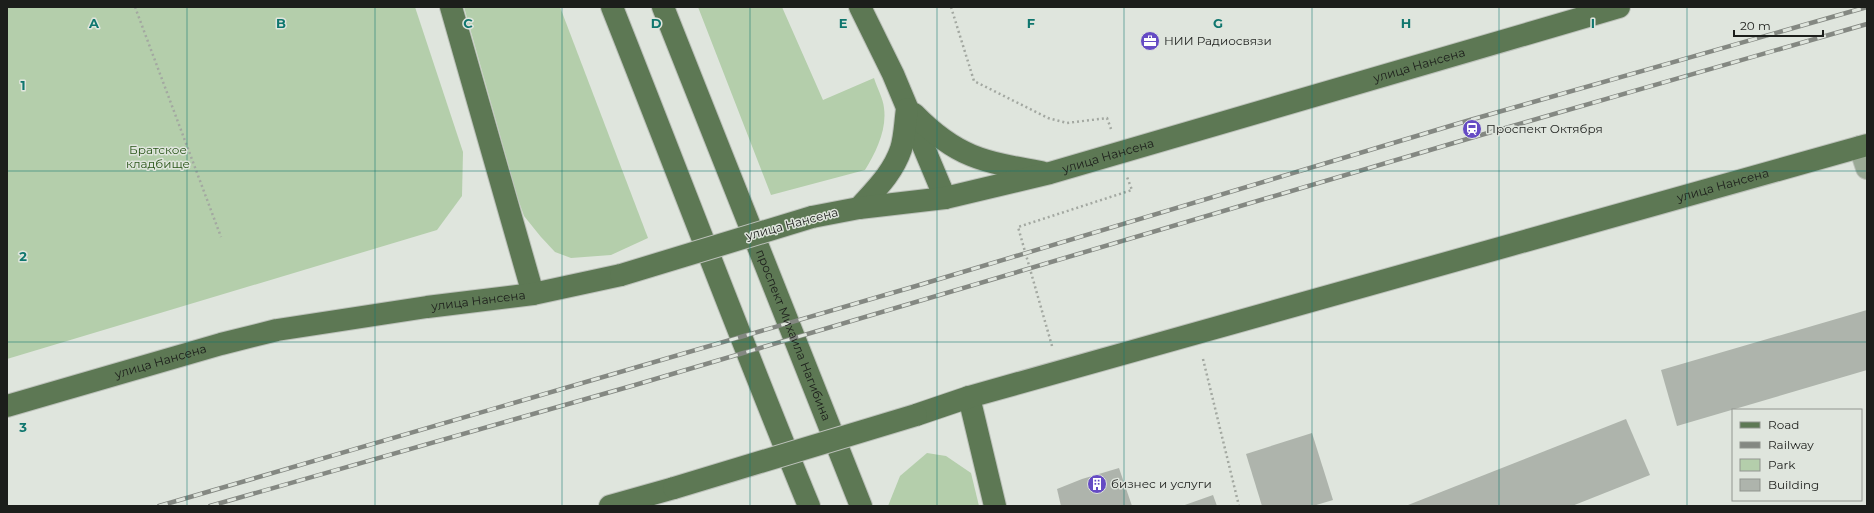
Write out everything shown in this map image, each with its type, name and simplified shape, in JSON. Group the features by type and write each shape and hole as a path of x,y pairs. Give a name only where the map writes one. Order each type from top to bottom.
{"main road":[{"path":"451,7 532,294"},
{"path":"612,7 679,175 752,368 808,506"},
{"name":"проспект Михаила Нагибина","path":"664,7 861,506"},
{"path":"860,7 907,108 945,198"},
{"name":"улица Нансена","path":"7,406 221,344 277,330 427,307 532,294 621,275 812,217 859,208 945,198 1050,173 1619,7"},
{"path":"907,108 927,128 958,150 992,163 1050,173"},
{"path":"859,208 880,186 896,160 904,138 907,108"},
{"name":"улица Нансена","path":"610,506 916,415 969,397 1864,146"},
{"path":"969,397 995,506"}],"lane":[{"path":"1864,146 1867,168"}],"path":[{"path":"135,7 222,237"},
{"path":"951,7 974,81 1048,118 1067,123 1107,118 1132,190 1018,227 1052,346 1060,344"},
{"path":"1196,334 1239,506"}],"green space":[{"name":"Братское кладбище","path":"7,7 415,7 463,152 462,196 437,230 7,359"},
{"path":"464,7 560,7 648,238 611,255 571,258 555,252 524,216"},
{"path":"698,7 782,7 823,100 874,78 883,104 884,124 877,148 865,170 771,195"},
{"path":"927,453 946,456 971,473 979,506 888,506 900,476"}],"building":[{"path":"1867,310 1867,370 1677,426 1661,370"},
{"path":"1626,419 1650,475 1572,506 1408,506 1408,505"},
{"path":"1312,433 1333,500 1313,506 1262,506 1246,454"},
{"name":"бизнес и услуги","path":"1119,468 1132,506 1061,506 1057,489 1082,479"},
{"path":"1213,495 1217,506 1182,506"}],"railway":[{"path":"159,506 916,286 1470,120 1867,7"},
{"path":"210,506 635,385 1474,137 1867,24"}],"place":[{"name":"НИИ Радиосвязи","path":"1150,41"},
{"name":"Проспект Октября","path":"1472,129"},
{"name":"бизнес и услуги","path":"1097,484"}]}
